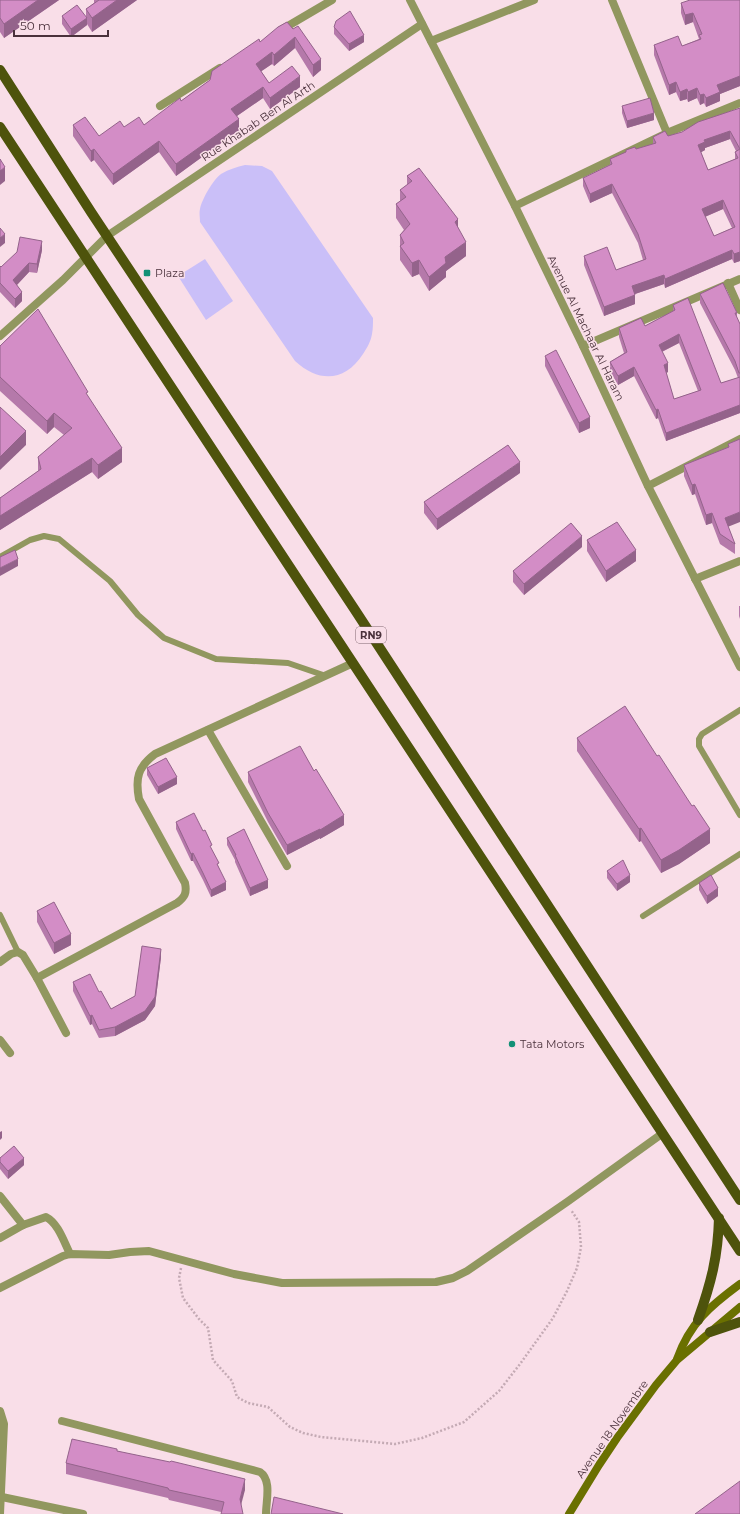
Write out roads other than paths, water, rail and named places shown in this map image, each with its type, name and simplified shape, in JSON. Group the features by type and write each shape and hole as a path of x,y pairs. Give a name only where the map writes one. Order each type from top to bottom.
{"main road":[{"name":"RN9","path":"0,70 107,236 352,605 740,1200"},
{"name":"RN9","path":"0,127 740,1251"},
{"path":"698,1320 712,1280 717,1251 719,1218"},
{"path":"710,1332 740,1322"}],"street":[{"path":"276,33 332,0"},
{"name":"Avenue Al Machaar Al Haram","path":"410,0 515,206 583,346 648,486 739,664"},
{"path":"431,41 520,3 534,0"},
{"path":"612,0 667,133"},
{"name":"Rue Khabab Ben Al Arth","path":"0,336 87,257 107,236 422,24"},
{"path":"160,106 224,65"},
{"path":"515,206 667,133 740,103"},
{"path":"583,346 740,278"},
{"path":"728,283 740,310"},
{"path":"648,486 740,439"},
{"path":"695,579 740,561"},
{"path":"37,978 184,898 186,891 185,883 139,799 137,778 146,761 155,754 353,663"},
{"path":"208,730 287,866"},
{"path":"0,962 11,954 18,952 23,955 66,1033"},
{"path":"0,1040 10,1052"},
{"path":"0,1288 63,1256 70,1254 109,1255 149,1251 234,1274 282,1283 436,1282 453,1278 467,1271 663,1133"},
{"path":"0,1196 23,1225"},
{"path":"0,1238 23,1225 46,1217 51,1220 56,1227 70,1254"},
{"name":"Avenue 18 Novembre","path":"677,1360 686,1339 698,1320 718,1301 740,1284"},
{"name":"Avenue 18 Novembre","path":"569,1514 617,1438 677,1360 740,1307"},
{"path":"0,1411 4,1424 2,1497 0,1514"},
{"path":"62,1421 260,1472 264,1474 267,1482 266,1514"},
{"path":"2,1497 83,1514"}],"lane":[{"path":"0,557 30,540 44,536 59,539 110,581 138,615 164,638 216,659 288,663 326,676"},
{"path":"740,710 702,734 699,739 699,746 740,815"},
{"path":"642,916 740,854"},
{"path":"0,914 18,952"}],"place":[{"name":"Plaza","path":"147,273"},
{"name":"Tata Motors","path":"512,1044"}]}
